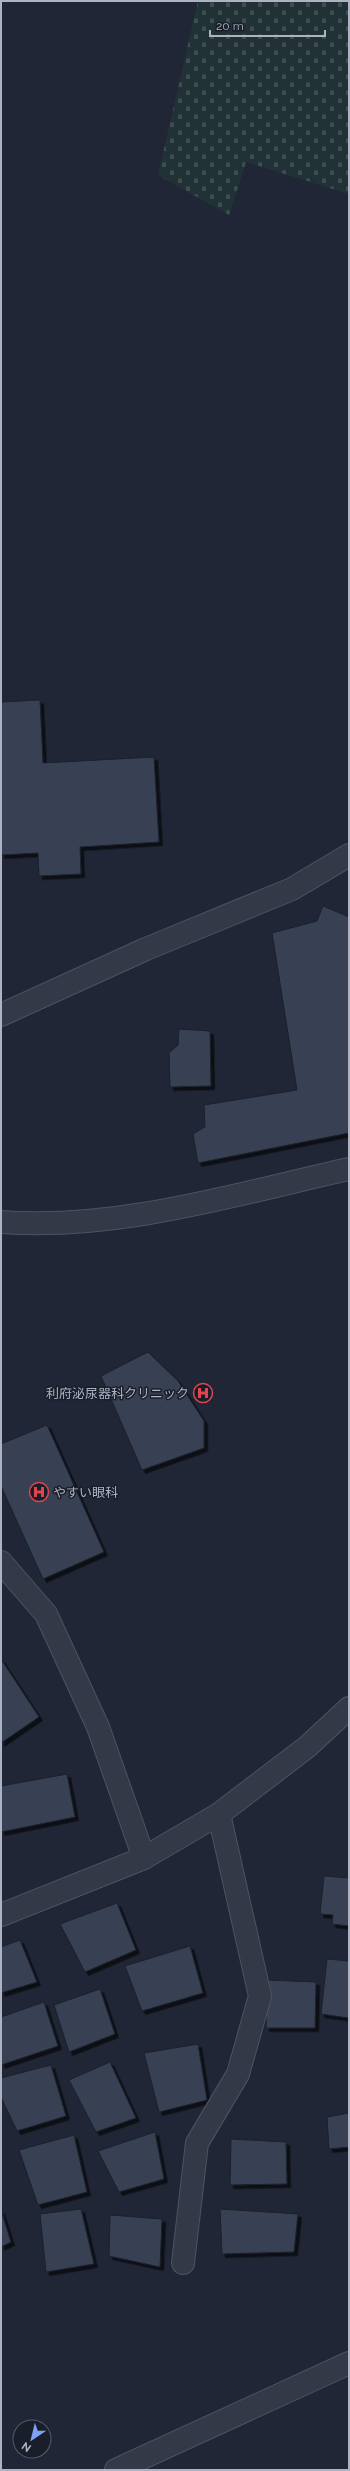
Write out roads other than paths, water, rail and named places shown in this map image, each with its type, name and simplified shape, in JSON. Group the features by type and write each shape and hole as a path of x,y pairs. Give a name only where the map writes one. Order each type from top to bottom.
{"street":[{"path":"1,1015 146,949 292,889 349,855"},
{"path":"1,1222 29,1224 113,1219 349,1170"},
{"path":"1,1562 46,1614 98,1726 144,1858"},
{"path":"1,1915 144,1858 218,1814 307,1747 349,1708"},
{"path":"183,2263 197,2143 238,2074 260,1996 218,1814"},
{"path":"116,2470 349,2363"}],"place":[{"name":"利府泌尿器科クリニック","path":"203,1393"},
{"name":"やすい眼科","path":"39,1492"}]}
